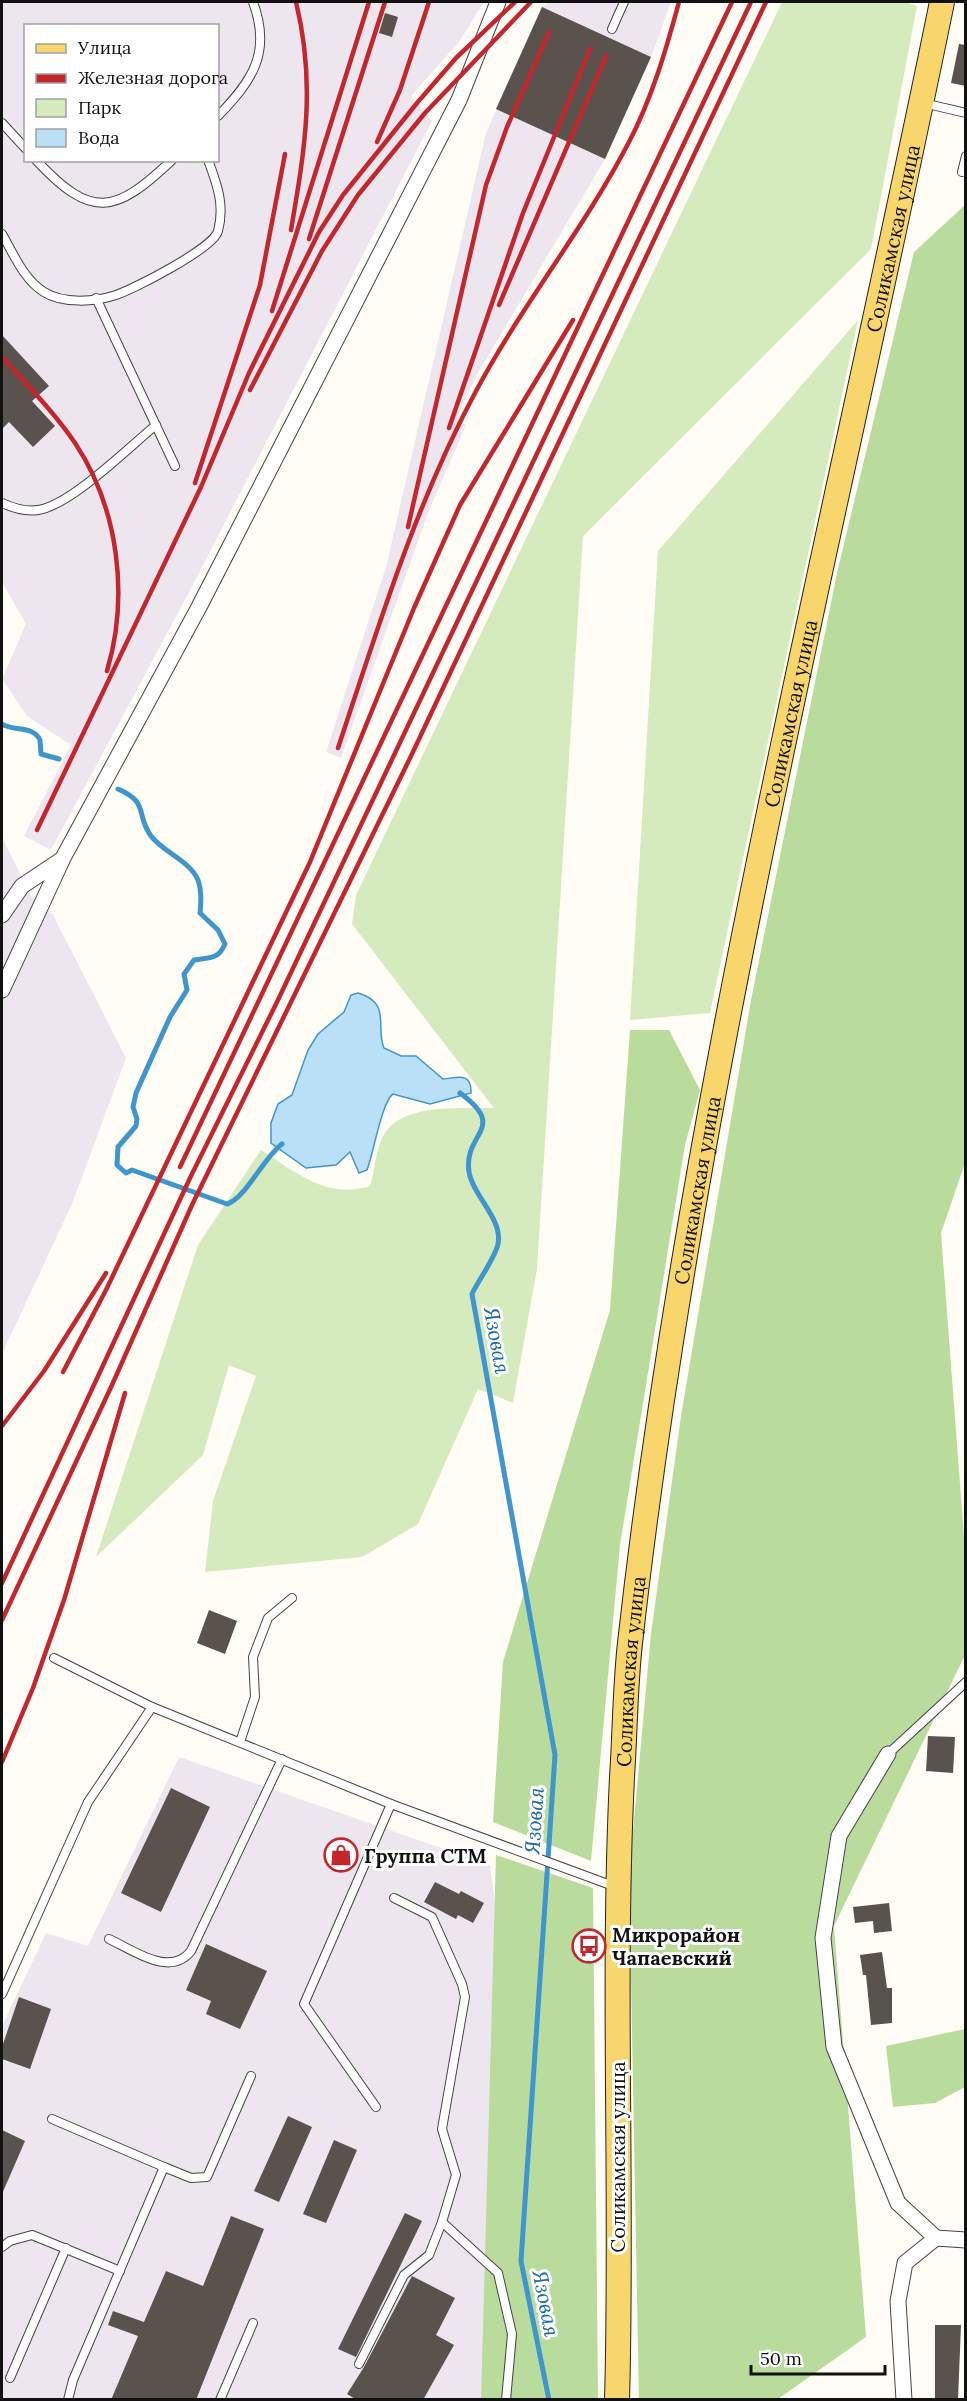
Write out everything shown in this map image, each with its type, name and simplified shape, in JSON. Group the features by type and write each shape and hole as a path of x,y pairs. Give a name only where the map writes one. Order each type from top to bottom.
{"main road":[{"name":"Соликамская улица","path":"617,2400 617,1887 629,1651 660,1406 688,1239 788,711 942,2"}],"street":[{"path":"2,990 63,858 199,607 453,111 498,2"},
{"path":"2,915 22,886 63,858"},
{"path":"888,1754 839,1836 823,1938 834,2047 898,2203 936,2238 966,2240"},
{"path":"904,2400 898,2301 905,2263 936,2238"}],"lane":[{"path":"219,115 247,84 257,64 259,36 253,2"},
{"path":"612,29 624,2"},
{"path":"921,103 966,112"},
{"path":"2,123 24,147"},
{"path":"962,172 966,156"},
{"path":"38,162 71,194 94,204 125,198 144,187 170,162"},
{"path":"2,234 27,277 45,293 75,301 115,296 203,250 218,233 222,195 209,162"},
{"path":"96,298 175,466"},
{"path":"2,503 17,509 38,510 62,502 156,425"},
{"path":"240,1742 255,1697 253,1657 268,1618 292,1598"},
{"path":"54,1658 152,1707 282,1760 391,1804 617,1887"},
{"path":"888,1754 966,1682"},
{"path":"2,1995 88,1802 152,1707"},
{"path":"109,1939 159,1962 171,1964 184,1960 191,1951 282,1760"},
{"path":"376,2107 304,2004 391,1804"},
{"path":"359,2364 404,2275 429,2255 456,2175 442,2129 465,1997 462,1984 432,1917 394,1898"},
{"path":"52,2119 191,2178 207,2177 251,2076"},
{"path":"68,2400 73,2380 164,2167"},
{"path":"442,2222 498,2273 512,2334 506,2400"},
{"path":"2,2247 10,2241 32,2235 120,2271"},
{"path":"10,2378 66,2248"},
{"path":"220,2400 253,2323"}],"shaded area":[{"path":"2,2 484,2 459,42 411,96 432,121 186,598 51,850 24,836 71,745 27,716 2,679 26,624 2,582"},
{"path":"549,2 671,2 651,57 605,159 467,395 456,421 466,425 428,513 341,758 326,752 386,567 486,133 542,7"},
{"path":"2,837 31,896 53,915 126,1058 72,1204 2,1354"},
{"path":"179,1757 490,1865 546,2294 536,2399 2,2399 2,2026 46,1933 88,1946"}],"green space":[{"path":"782,2 906,2 917,6 871,249 583,536 537,1269 513,1403 478,1389 418,1524 362,1557 205,1572 213,1501 256,1376 229,1365 203,1455 96,1557 198,1245 261,1150 312,1182 326,1187 355,1189 370,1186 381,1141 389,1128 400,1119 414,1113 448,1108 494,1108 352,924 356,895"},
{"path":"965,205 966,1160 941,1233 965,1550 965,1655 834,1926 866,2337 778,2399 639,2400 629,1875 651,1634 681,1416 751,1000 837,573 914,252"},
{"path":"858,320 710,1013 630,1020 658,551"},
{"path":"630,1030 669,1030 700,1090 685,1145 620,1545 591,1861 493,1822 503,1662 610,1310"},
{"path":"496,1855 593,1888 598,2399 481,2400"},
{"path":"965,2029 965,2087 935,2103 893,2107 886,2046"}],"water":[{"path":"358,993 369,997 379,1009 384,1048 401,1056 416,1056 443,1079 462,1077 466,1079 471,1086 471,1093 430,1104 393,1094 385,1107 367,1170 359,1173 350,1152 336,1165 306,1168 271,1143 271,1123 278,1104 292,1095 308,1050 318,1034 344,1012 351,995"}],"building":[{"path":"542,7 651,57 605,159 496,109"},
{"path":"385,13 398,17 392,37 379,33"},
{"path":"959,44 966,45 966,86 951,83"},
{"path":"2,335 49,386 32,401 55,426 33,447 9,422 2,429"},
{"path":"209,1610 237,1621 225,1654 197,1643"},
{"path":"928,1736 955,1737 953,1773 926,1771"},
{"path":"171,1788 210,1807 161,1912 121,1893"},
{"path":"435,1882 459,1894 461,1891 484,1903 473,1923 458,1915 456,1919 424,1902"},
{"path":"889,1903 892,1931 874,1933 873,1921 855,1923 853,1907"},
{"path":"206,1944 267,1971 240,2029 206,2014 211,2001 186,1990"},
{"path":"882,1952 887,1988 892,1988 892,2023 871,2025 866,1975 863,1975 860,1955"},
{"path":"19,1997 51,2009 30,2069 2,2059 2,2047"},
{"path":"288,2116 312,2127 279,2202 254,2191"},
{"path":"2,2130 25,2141 2,2194"},
{"path":"334,2140 357,2150 326,2223 303,2214"},
{"path":"405,2213 422,2221 356,2357 338,2349"},
{"path":"231,2216 264,2229 196,2400 111,2400 138,2336 108,2325 113,2311 144,2322 166,2271 203,2286"},
{"path":"412,2276 455,2298 436,2335 454,2345 423,2400 357,2400 347,2394 364,2367"},
{"path":"935,2325 961,2325 958,2400 935,2400"}],"waterway":[{"name":"Язовая","path":"2,724 33,732 40,740 41,754 59,759"},
{"name":"Язовая","path":"118,789 128,794 138,804 146,828 156,842 194,873 200,888 200,913 218,930 225,944 216,955 194,960 184,974 187,990 170,1017 136,1093 133,1107 137,1119 136,1126 118,1147 117,1165 126,1173 132,1170 227,1204 241,1194 268,1158 282,1144"},
{"name":"Язовая","path":"460,1093 474,1105 483,1123 472,1148 469,1172 496,1226 498,1244 494,1256 472,1294 555,1755 521,2261 549,2400"}],"railway":[{"path":"291,230 304,143 307,89 306,61 296,2"},
{"path":"272,311 369,2"},
{"path":"309,239 385,2"},
{"path":"377,142 400,90 429,2"},
{"path":"37,830 201,487 249,373 319,232 343,195 417,103 456,58 515,2"},
{"path":"250,390 322,251 358,195 425,113 531,2"},
{"path":"338,748 399,568 454,435 512,329 592,206 629,142 652,91 679,2"},
{"path":"180,1167 732,2"},
{"path":"2,1583 190,1178 277,1002 751,2"},
{"path":"2,1620 112,1385 192,1205 412,754 766,2"},
{"path":"408,527 486,185 507,127 549,32"},
{"path":"449,428 523,213 590,49"},
{"path":"499,305 606,56"},
{"path":"195,483 260,285 285,154"},
{"path":"63,1372 106,1290 310,862 414,608 460,505 573,320"},
{"path":"2,357 75,443 102,496 116,554 118,584 114,643 107,671"},
{"path":"2,1426 44,1371 106,1273"},
{"path":"2,1762 33,1688 64,1600 125,1393"}],"place":[{"name":"Группа СТМ","path":"341,1855"},
{"name":"Микрорайон Чапаевский","path":"589,1946"}]}
